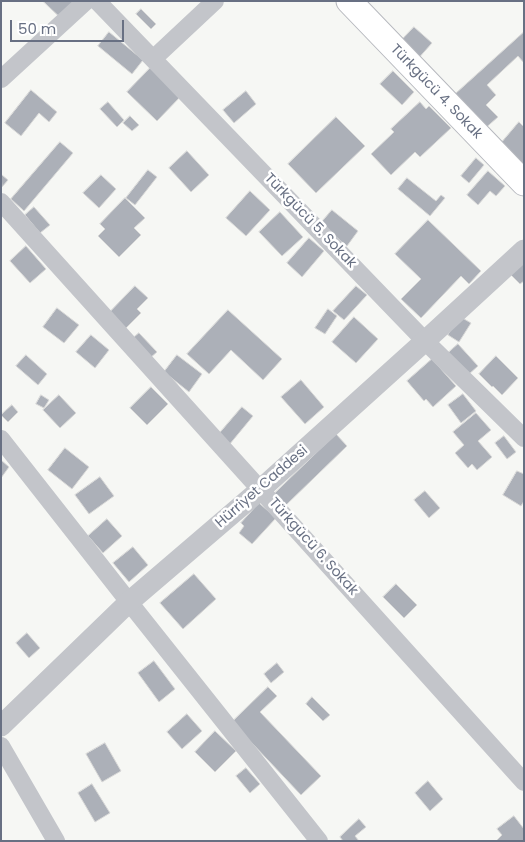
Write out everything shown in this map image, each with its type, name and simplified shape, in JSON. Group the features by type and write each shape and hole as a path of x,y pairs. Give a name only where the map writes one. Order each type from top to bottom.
{"main road":[{"name":"Türkgücü 4. Sokak","path":"349,1 524,184"}],"street":[{"path":"1,79 86,1"},
{"name":"Türkgücü 5. Sokak","path":"97,1 426,341 524,438"},
{"path":"153,59 215,1"},
{"name":"Türkgücü 6. Sokak","path":"1,202 524,782"},
{"name":"Hürriyet Caddesi","path":"1,726 129,602 261,489 524,250"},
{"path":"1,438 319,841"},
{"path":"1,746 56,841"}],"building":[{"path":"43,1 77,1 61,18"},
{"path":"141,9 156,24 151,29 136,14"},
{"path":"414,27 432,43 416,61 398,44"},
{"path":"109,32 143,60 132,74 98,46"},
{"path":"524,32 524,63 518,56 487,85 496,95 486,105 498,117 482,131 452,97"},
{"path":"152,66 182,95 157,121 127,92"},
{"path":"393,71 414,92 402,105 380,84"},
{"path":"31,90 57,112 49,122 39,113 21,136 5,123"},
{"path":"246,91 256,104 234,123 223,110"},
{"path":"108,102 124,120 117,127 100,109"},
{"path":"420,102 426,109 429,106 451,128 420,157 415,152 391,175 371,154 394,132 391,129"},
{"path":"130,116 139,125 132,131 123,123"},
{"path":"336,117 365,146 316,193 288,164"},
{"path":"519,122 524,127 524,172 497,148"},
{"path":"60,142 73,153 24,211 11,199"},
{"path":"187,151 209,175 191,192 169,168"},
{"path":"476,158 484,165 469,183 461,176"},
{"path":"148,170 157,177 135,205 126,198"},
{"path":"488,171 505,186 496,196 490,191 478,205 467,195"},
{"path":"101,175 116,189 99,208 83,193"},
{"path":"1,176 8,180 2,187"},
{"path":"407,178 436,201 441,195 445,198 430,216 398,189"},
{"path":"250,191 270,210 246,236 226,218"},
{"path":"125,198 145,218 134,228 141,235 119,257 98,236 105,229 100,224"},
{"path":"34,207 50,225 40,233 25,215"},
{"path":"332,210 358,231 347,246 320,224"},
{"path":"280,212 303,237 282,256 259,232"},
{"path":"428,220 481,271 469,284 461,276 421,318 401,299 421,279 395,254"},
{"path":"309,238 324,251 302,277 287,263"},
{"path":"26,246 46,269 30,283 10,261"},
{"path":"524,258 524,281 520,284 509,273"},
{"path":"135,286 148,298 137,309 141,313 125,329 109,313"},
{"path":"356,286 367,295 344,320 333,311"},
{"path":"57,308 79,325 64,343 43,327"},
{"path":"328,309 337,316 325,334 315,328"},
{"path":"228,310 282,359 263,380 231,350 209,374 187,354"},
{"path":"459,316 471,323 459,342 448,335"},
{"path":"354,317 378,339 356,363 332,342"},
{"path":"139,333 157,352 150,358 132,339"},
{"path":"91,335 109,350 95,368 76,352"},
{"path":"458,344 478,366 468,375 448,353"},
{"path":"26,355 47,374 38,385 16,366"},
{"path":"177,355 202,374 189,392 164,372"},
{"path":"496,356 518,378 502,395 479,374"},
{"path":"432,359 456,386 433,407 426,399 424,401 407,381"},
{"path":"301,380 324,407 305,424 281,397"},
{"path":"151,387 168,404 147,425 130,408"},
{"path":"463,394 476,411 461,423 448,405"},
{"path":"41,395 49,400 44,408 36,404"},
{"path":"59,395 76,413 60,428 43,410"},
{"path":"12,405 18,412 8,422 1,415"},
{"path":"242,407 253,416 229,445 218,435"},
{"path":"476,413 491,430 478,441 492,457 477,470 472,464 468,468 455,453 464,445 453,432"},
{"path":"336,434 347,446 285,506 274,494"},
{"path":"504,436 516,452 507,459 495,443"},
{"path":"65,448 89,467 72,489 48,470"},
{"path":"1,460 9,467 1,478"},
{"path":"517,471 524,474 524,501 521,506 503,495"},
{"path":"100,477 114,496 89,514 75,495"},
{"path":"425,491 440,508 429,518 414,500"},
{"path":"259,503 276,518 252,544 239,533 244,526 241,523"},
{"path":"107,519 122,536 103,553 88,536"},
{"path":"133,547 148,565 129,582 113,563"},
{"path":"194,574 216,599 183,629 160,603"},
{"path":"396,584 417,605 404,618 383,597"},
{"path":"27,633 40,648 29,658 16,643"},
{"path":"154,661 175,689 159,702 138,673"},
{"path":"277,663 284,672 271,683 264,674"},
{"path":"268,687 277,696 260,712 321,776 301,795 232,722"},
{"path":"312,697 330,715 323,721 306,704"},
{"path":"187,714 202,731 182,749 167,732"},
{"path":"215,731 236,751 215,772 195,752"},
{"path":"105,743 121,771 102,782 86,754"},
{"path":"246,768 260,784 250,793 236,776"},
{"path":"428,781 443,799 430,811 415,793"},
{"path":"92,784 110,813 95,822 78,793"},
{"path":"514,816 524,829 524,841 496,841 502,835 497,829"},
{"path":"359,819 366,827 355,836 359,841 343,841 340,837"}]}
